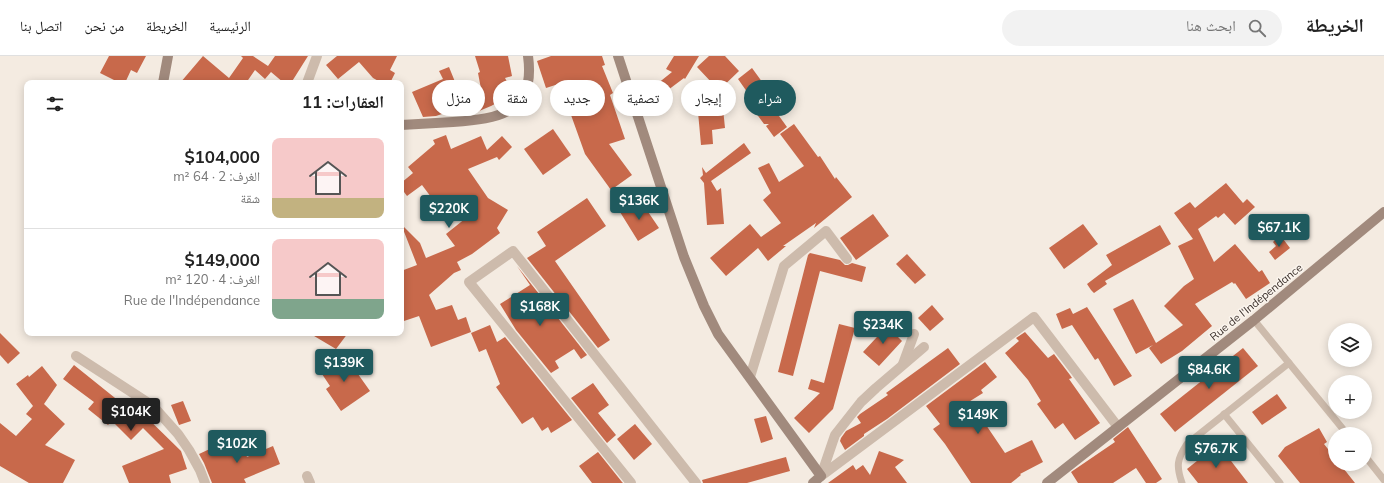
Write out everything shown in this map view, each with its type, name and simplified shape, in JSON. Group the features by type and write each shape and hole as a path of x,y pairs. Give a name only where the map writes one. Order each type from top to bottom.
{"main road":[{"path":"164,80 168,56"},
{"path":"404,125 477,121 498,116 506,112 519,102 527,90 530,77 528,56"},
{"path":"618,56 684,257 704,306 718,334 824,479 813,483"},
{"name":"Rue de l'Indépendance","path":"1047,483 1254,320 1384,212"}],"street":[{"path":"308,80 317,56"},
{"path":"750,377 784,266 826,231 847,259"},
{"path":"631,483 470,282 513,251 696,483"},
{"path":"824,479 1034,317 1118,427"},
{"path":"902,365 914,334"},
{"path":"824,479 835,435 861,402 924,347"},
{"path":"76,356 153,406 178,434 189,450 205,483"}],"lane":[{"path":"1254,320 1341,427"},
{"path":"1182,483 1178,469 1179,455 1187,444 1289,363"},
{"path":"1224,414 1280,483"},
{"path":"1372,465 1384,480"}],"building":[{"path":"109,56 146,56 137,73 131,70 126,80 114,80 100,73"},
{"path":"203,56 229,78 243,58 241,56 253,56 268,66 275,56 308,56 293,80 280,80 271,72 265,79 255,70 248,80 183,80"},
{"path":"337,56 397,56 390,70 395,73 392,80 377,80 359,62 338,79 326,65"},
{"path":"475,56 508,56 512,76 505,78 506,80 493,80 493,105 485,109 485,80 479,80 478,73 480,72"},
{"path":"551,56 602,56 605,65 602,66 613,93 610,95 613,104 613,116 617,116 625,139 609,144 632,175 611,190 585,154 571,116 605,116 605,80 550,80 550,87 546,88 537,61"},
{"path":"674,56 699,56 685,79 684,78 673,86 673,80 662,80 672,72 666,69"},
{"path":"709,56 725,56 739,71 730,80 709,80 697,67"},
{"path":"449,67 454,80 441,80 443,79 439,71"},
{"path":"752,68 761,80 744,80 744,88 738,79"},
{"path":"432,84 432,116 436,116 423,117 412,92"},
{"path":"698,116 724,116 725,128 712,130 713,144 701,145"},
{"path":"758,116 779,116 787,127 774,137 766,126 769,124 764,124"},
{"path":"794,124 818,157 820,156 835,179 836,177 852,197 814,228 816,223 783,246 786,246 768,261 758,248 726,276 710,258 750,224 761,237 781,223 763,200 771,193 758,168 769,163 779,182 804,166 780,134"},
{"path":"553,129 571,155 543,175 524,149"},
{"path":"446,135 451,149 481,136 487,150 502,136 512,147 499,160 497,157 468,169 488,198 508,210 497,228 500,233 472,254 457,262 461,270 454,273 429,295 436,310 452,305 458,320 466,317 471,332 431,347 419,316 404,321 404,270 417,265 404,232 404,227 420,243 426,258 455,246 446,234 466,218 451,201 440,209 422,185 407,196 404,192 404,180 413,173 408,167 435,144 433,140"},
{"path":"744,143 751,153 711,181 717,191 721,188 724,224 707,225 704,183 700,178 703,175 702,167 706,173"},
{"path":"1226,183 1243,203 1247,199 1255,207 1235,225 1224,213 1218,218 1216,216 1198,229 1214,262 1235,244 1259,272 1262,270 1270,283 1246,299 1235,283 1234,284 1232,282 1195,304 1212,326 1182,351 1161,364 1149,348 1153,345 1136,354 1113,309 1133,299 1156,343 1183,325 1164,306 1184,286 1194,279 1178,246 1193,239 1174,213 1190,202 1195,208"},
{"path":"587,198 606,226 555,261 610,340 598,348 527,258 546,246 537,232"},
{"path":"642,203 659,228 638,241 620,212 630,206 632,209"},
{"path":"873,214 889,236 856,260 840,238"},
{"path":"1083,224 1098,244 1064,269 1049,248"},
{"path":"1160,225 1171,244 1105,281 1107,284 1094,293 1091,290 1087,284 1112,265 1106,255"},
{"path":"1280,235 1290,248 1275,260 1269,252 1276,246 1273,242"},
{"path":"810,253 840,260 845,265 852,263 866,267 862,282 820,271 793,376 778,372 808,255"},
{"path":"907,254 926,275 915,284 896,264"},
{"path":"517,266 587,355 581,359 574,349 555,361 559,368 551,373 516,330 500,304 530,285"},
{"path":"932,305 944,319 930,331 918,318"},
{"path":"1087,307 1132,376 1114,386 1098,358 1095,360 1072,325 1062,329 1056,314 1070,308 1073,314"},
{"path":"890,323 897,330 894,333 902,341 879,366 863,352"},
{"path":"839,324 855,328 833,409 809,433 794,418 820,393 808,389 811,379 824,383"},
{"path":"490,325 497,342 505,337 572,420 551,433 548,427 542,431 533,417 522,424 496,387 500,384 486,349 479,352 471,333"},
{"path":"1025,332 1048,358 1054,354 1072,378 1069,379 1100,423 1075,440 1063,423 1055,429 1037,404 1041,401 1028,380 1005,353 1019,341 1016,338"},
{"path":"0,333 20,353 8,364 0,355"},
{"path":"314,336 346,336 336,349"},
{"path":"948,348 960,364 887,419 864,434 864,436 845,450 840,441 841,438 846,431 861,423 857,417 860,414 888,395 886,393"},
{"path":"1243,348 1258,366 1175,432 1160,414"},
{"path":"342,356 351,369 353,367 370,391 341,411 326,389 330,386 320,371"},
{"path":"985,362 997,377 981,390 983,393 967,403 982,424 984,422 1005,453 1032,440 1043,462 1020,474 1021,475 1011,483 971,483 933,429 940,424 926,406"},
{"path":"74,365 130,410 134,405 181,451 187,469 169,475 171,483 129,483 122,466 164,449 143,428 131,440 112,421 108,425 88,409 94,402 63,379"},
{"path":"42,366 57,385 44,404 65,424 45,445 75,460 63,483 29,483 0,466 0,423 16,436 32,419 26,414 33,406 16,384 28,375 29,377"},
{"path":"593,383 609,405 598,413 616,435 607,443 571,398"},
{"path":"1277,394 1287,408 1262,425 1252,412"},
{"path":"183,401 191,421 179,425 171,405"},
{"path":"766,416 773,439 761,443 754,419"},
{"path":"635,424 652,444 634,460 617,439"},
{"path":"1128,427 1162,479 1156,483 1146,483 1136,468 1113,483 1078,483 1071,472 1115,442 1113,439"},
{"path":"1319,428 1327,442 1324,444 1328,449 1328,471 1346,471 1355,483 1300,483 1278,456 1285,447"},
{"path":"1218,444 1248,483 1198,483 1187,469"},
{"path":"243,446 247,457 273,446 280,464 244,479 246,483 212,483 199,454 214,447 217,454"},
{"path":"879,451 904,460 895,467 907,483 828,483 853,465 856,470 863,465 870,475"},
{"path":"598,452 623,483 592,483 579,466"},
{"path":"786,457 790,471 747,483 703,483 702,480"}]}
